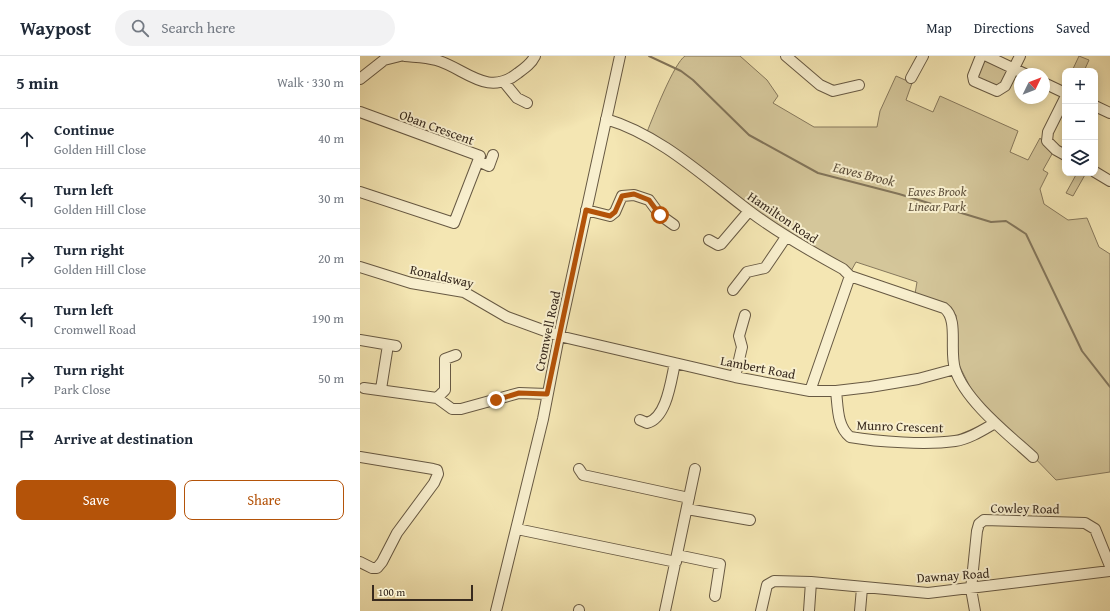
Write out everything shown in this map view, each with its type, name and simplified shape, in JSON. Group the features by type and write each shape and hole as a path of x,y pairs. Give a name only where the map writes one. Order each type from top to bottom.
{"street":[{"path":"360,79 384,60 400,56"},
{"path":"405,56 436,60 476,79 496,84 512,78 532,63 535,56"},
{"name":"Cromwell Road","path":"496,611 543,418 558,336 620,56"},
{"path":"786,56 820,85 833,91 859,85"},
{"path":"911,78 923,56"},
{"path":"981,56 973,76 974,81 980,85 998,91 1002,89 1020,56"},
{"path":"987,56 1013,69"},
{"path":"504,82 517,98 527,103"},
{"path":"1050,86 1062,91"},
{"path":"1062,104 1048,132 1047,141 1056,150 1062,153"},
{"path":"1098,107 1110,113"},
{"name":"Oban Crescent","path":"360,112 480,156 454,223 360,192"},
{"name":"Hamilton Road","path":"606,119 626,125 667,148 749,211 786,237 843,269 850,276 949,311 953,320 952,346 955,369"},
{"path":"478,162 489,166 493,154"},
{"path":"1098,174 1110,181"},
{"path":"586,210 610,216 615,212 622,196 634,194 649,200 660,215 674,225"},
{"path":"709,240 718,246 721,244 749,211"},
{"path":"732,290 747,272 766,268 786,237"},
{"name":"Ronaldsway","path":"360,267 411,283 464,292 507,317 558,336"},
{"path":"810,391 850,276"},
{"path":"735,377 742,347 739,336 745,315"},
{"name":"Lambert Road","path":"558,336 735,377 810,391 836,391 918,379 955,369"},
{"path":"360,340 388,345 382,389"},
{"path":"437,398 445,390 445,359 456,355"},
{"path":"640,420 647,423 657,419 668,397 675,363"},
{"path":"955,369 969,394 995,423 1033,457"},
{"path":"364,388 382,389 437,398 452,409 461,409 519,393 547,394"},
{"name":"Munro Crescent","path":"836,391 840,425 844,432 850,437 902,442 956,441 977,433 995,423"},
{"path":"360,457 433,469 437,470 438,474 434,483 397,533 382,562 377,568 372,568 360,562"},
{"path":"579,469 583,475 689,498"},
{"path":"665,611 695,469"},
{"path":"687,509 750,520"},
{"name":"Cowley Road","path":"975,611 971,589 977,531 979,524 988,519 1085,523 1095,529 1110,566"},
{"path":"517,529 676,558 720,564 715,596"},
{"name":"Dawnay Road","path":"761,611 767,585 774,581 811,582 862,588 928,592 971,589 1110,571"},
{"path":"809,611 811,582"},
{"path":"860,611 862,588"}],"green space":[{"name":"Eaves Brook Linear Park","path":"685,56 740,56 767,80 778,96 773,103 814,127 877,127 880,111 896,76 912,83 906,100 933,112 940,96 1018,131 1010,152 1028,160 1040,138 1052,154 1043,170 1048,173 1040,189 1044,204 1068,220 1087,218 1099,247 1110,254 1110,472 1056,480 974,395 954,355 956,315 947,306 915,294 917,282 856,262 851,271 749,211 647,132 675,69"},
{"path":"1079,56 1089,60 1085,68 1073,68"},
{"path":"984,60 1009,72 1001,86 996,87 978,79 977,74"},
{"path":"1075,176 1084,176 1073,196 1066,193"}],"waterway":[{"name":"Eaves Brook","path":"649,56 681,71 693,80 749,135 818,173 899,194 991,222 1006,221 1026,234 1082,351 1110,387"}],"route":[{"path":"496,400 519,393 547,394 558,336 586,210 610,216 617,209 620,198 624,194 634,194 649,200 660,215"}]}
